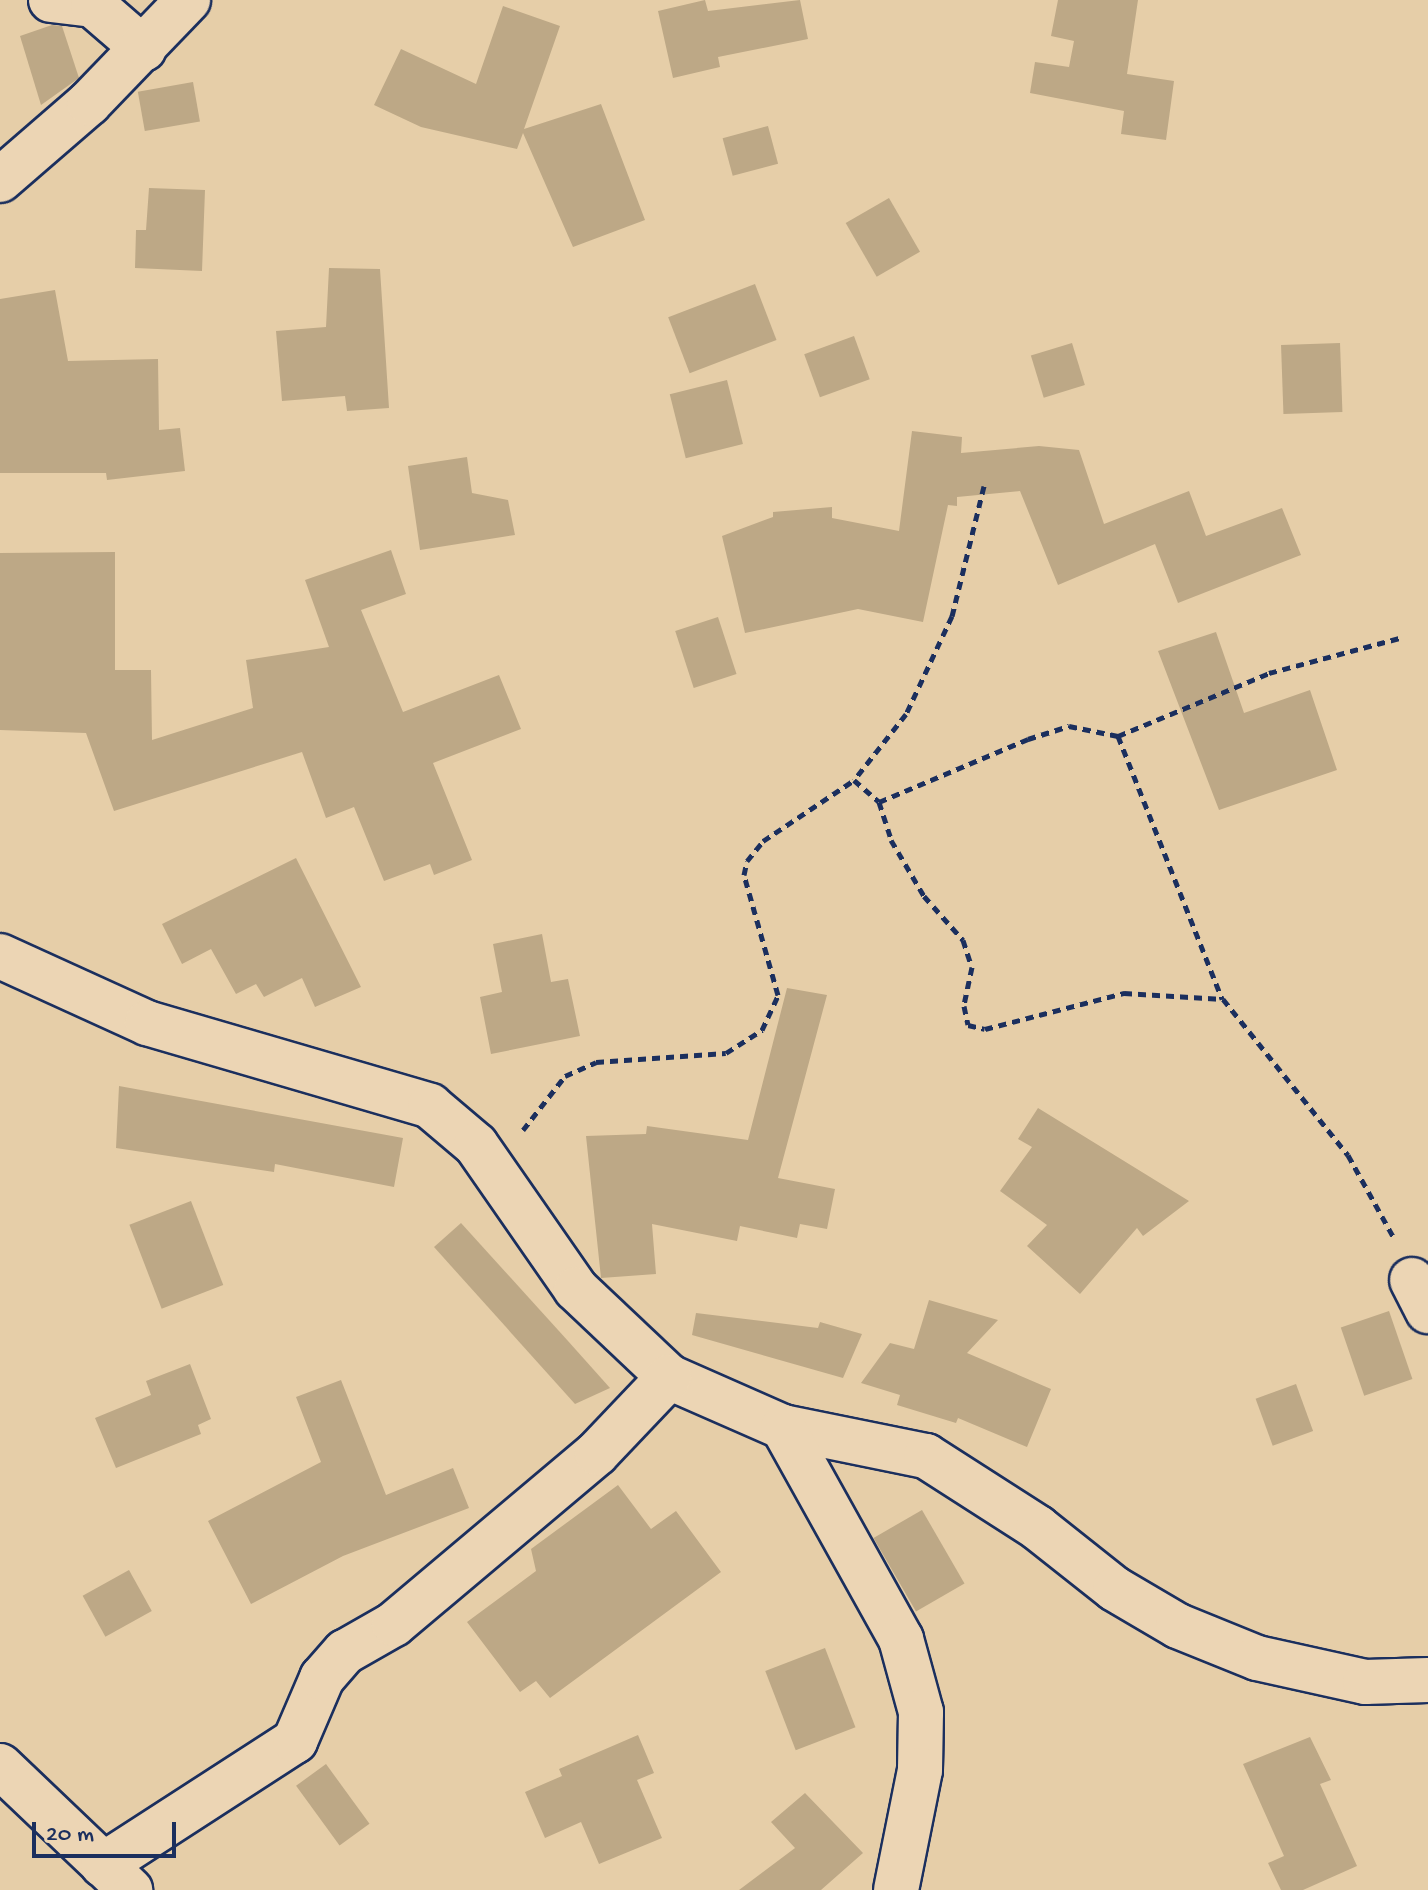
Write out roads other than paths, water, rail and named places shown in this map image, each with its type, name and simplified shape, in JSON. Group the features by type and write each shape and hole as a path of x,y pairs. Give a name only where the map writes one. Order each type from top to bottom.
{"street":[{"path":"51,0 93,5 144,49"},
{"path":"0,180 144,49 188,0"},
{"path":"0,956 147,1023 430,1106 476,1145 493,1174 576,1289 669,1377 783,1427 926,1456 1038,1528 1115,1589 1178,1626 1257,1658 1365,1682 1428,1680"},
{"path":"0,1766 116,1878 295,1741 322,1678 345,1652 394,1624 597,1453 669,1377"},
{"path":"783,1427 901,1639 921,1712 920,1770 896,1890"}]}
